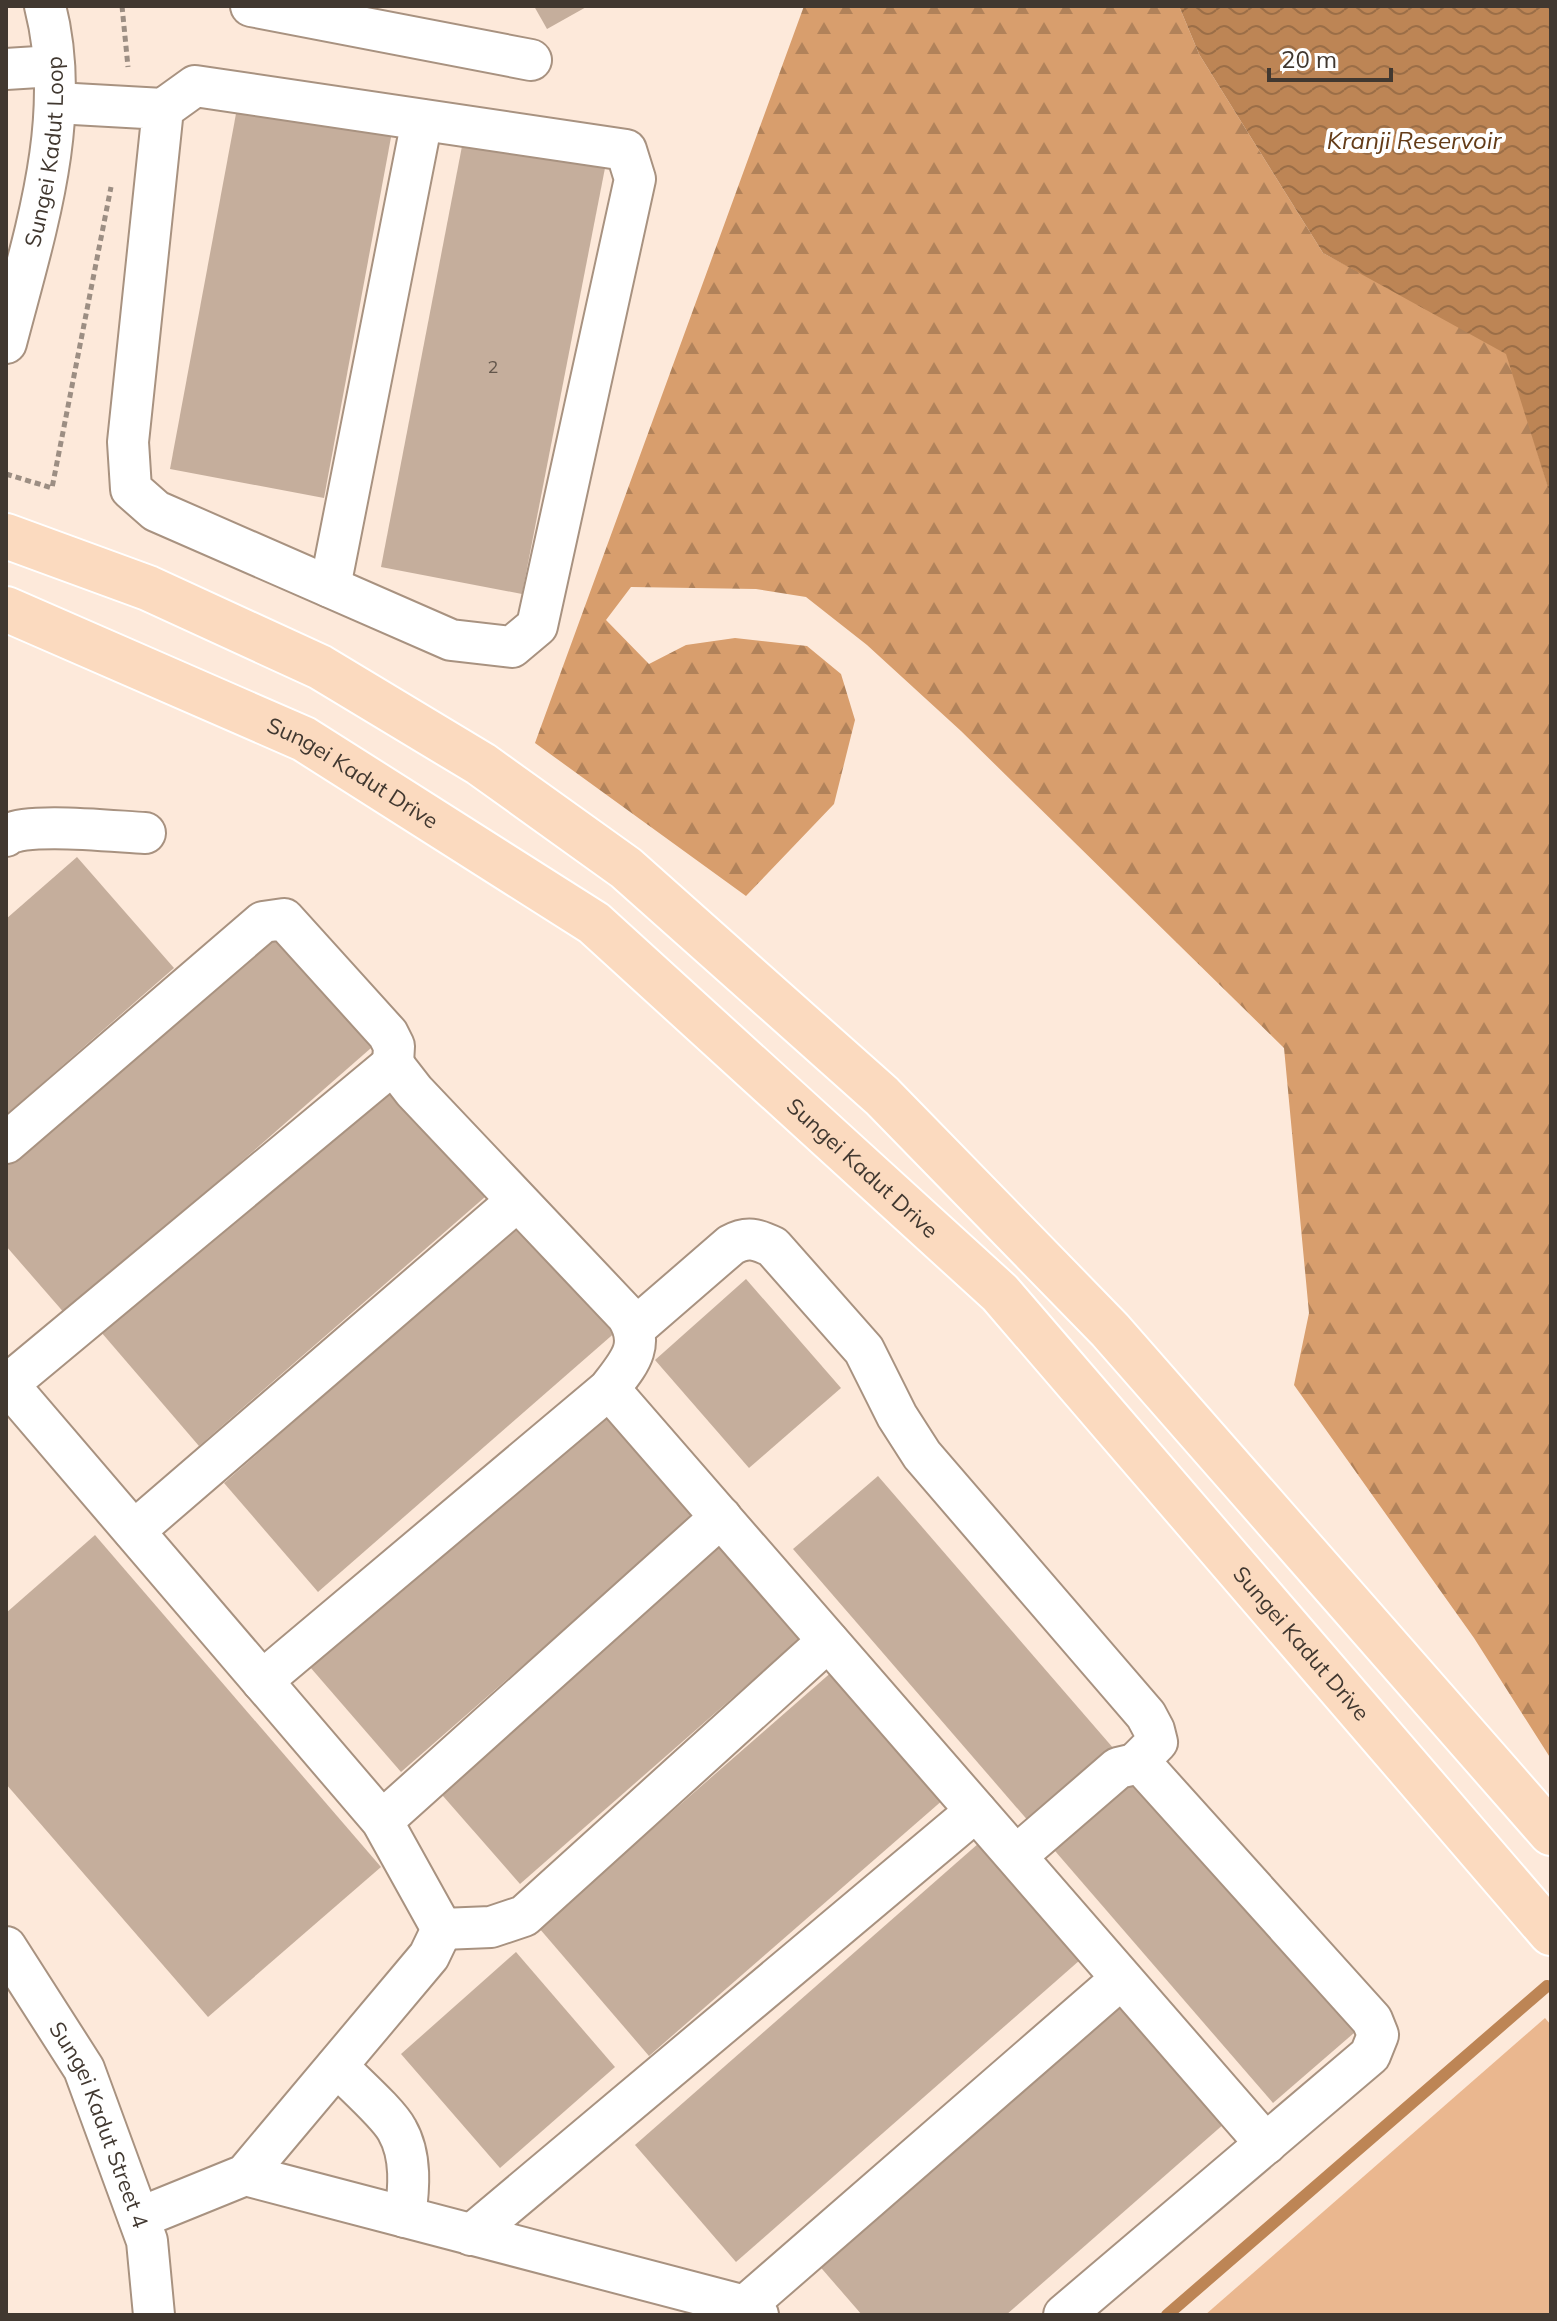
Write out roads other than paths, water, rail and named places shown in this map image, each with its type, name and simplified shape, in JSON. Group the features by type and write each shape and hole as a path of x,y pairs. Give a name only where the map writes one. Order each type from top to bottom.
{"main road":[{"path":"6,536 148,588 320,667 481,764 626,868 882,1096 1110,1330 1551,1833"},
{"name":"Sungei Kadut Drive","path":"6,609 304,739 594,923 1000,1293 1551,1933"}],"street":[{"name":"Sungei Kadut Loop","path":"6,343 24,204 55,85 45,6"},
{"path":"251,6 531,60"},
{"path":"6,69 145,108 195,86 626,150 635,179 537,626 512,647 451,640 156,511 131,489 128,442 145,108"},
{"path":"330,587 422,120"},
{"path":"6,836 12,830 42,828 145,833"},
{"path":"6,1143 263,922 284,919 388,1034 394,1046 393,1064 414,1091 635,1328 636,1346 628,1364 609,1389 262,1681"},
{"path":"393,1064 7,1383 382,1821 442,1929"},
{"path":"134,1531 517,1201"},
{"path":"635,1328 731,1245 743,1238 759,1240 773,1247 864,1350 897,1416 922,1455 1146,1715 1157,1742 1135,1764 1118,1768 1016,1856"},
{"path":"609,1389 1266,2144"},
{"path":"382,1821 721,1517"},
{"path":"442,1929 491,1927 524,1916 828,1641"},
{"path":"1064,2315 1370,2055 1378,2035 1372,2020 1342,1986 1145,1768 1135,1764"},
{"path":"471,2235 976,1811"},
{"path":"139,2218 245,2175 429,1956 442,1929"},
{"name":"Sungei Kadut Street 4","path":"6,1947 84,2069 147,2241 154,2315"},
{"path":"245,2175 752,2311 1121,1979"},
{"path":"337,2066 397,2130 406,2157 409,2190 405,2217"}],"water":[{"name":"Kranji Reservoir","path":"1179,6 1551,6 1551,497 1506,354 1323,253 1199,54"}],"waterway":[{"path":"1167,2315 1547,1986"}]}
